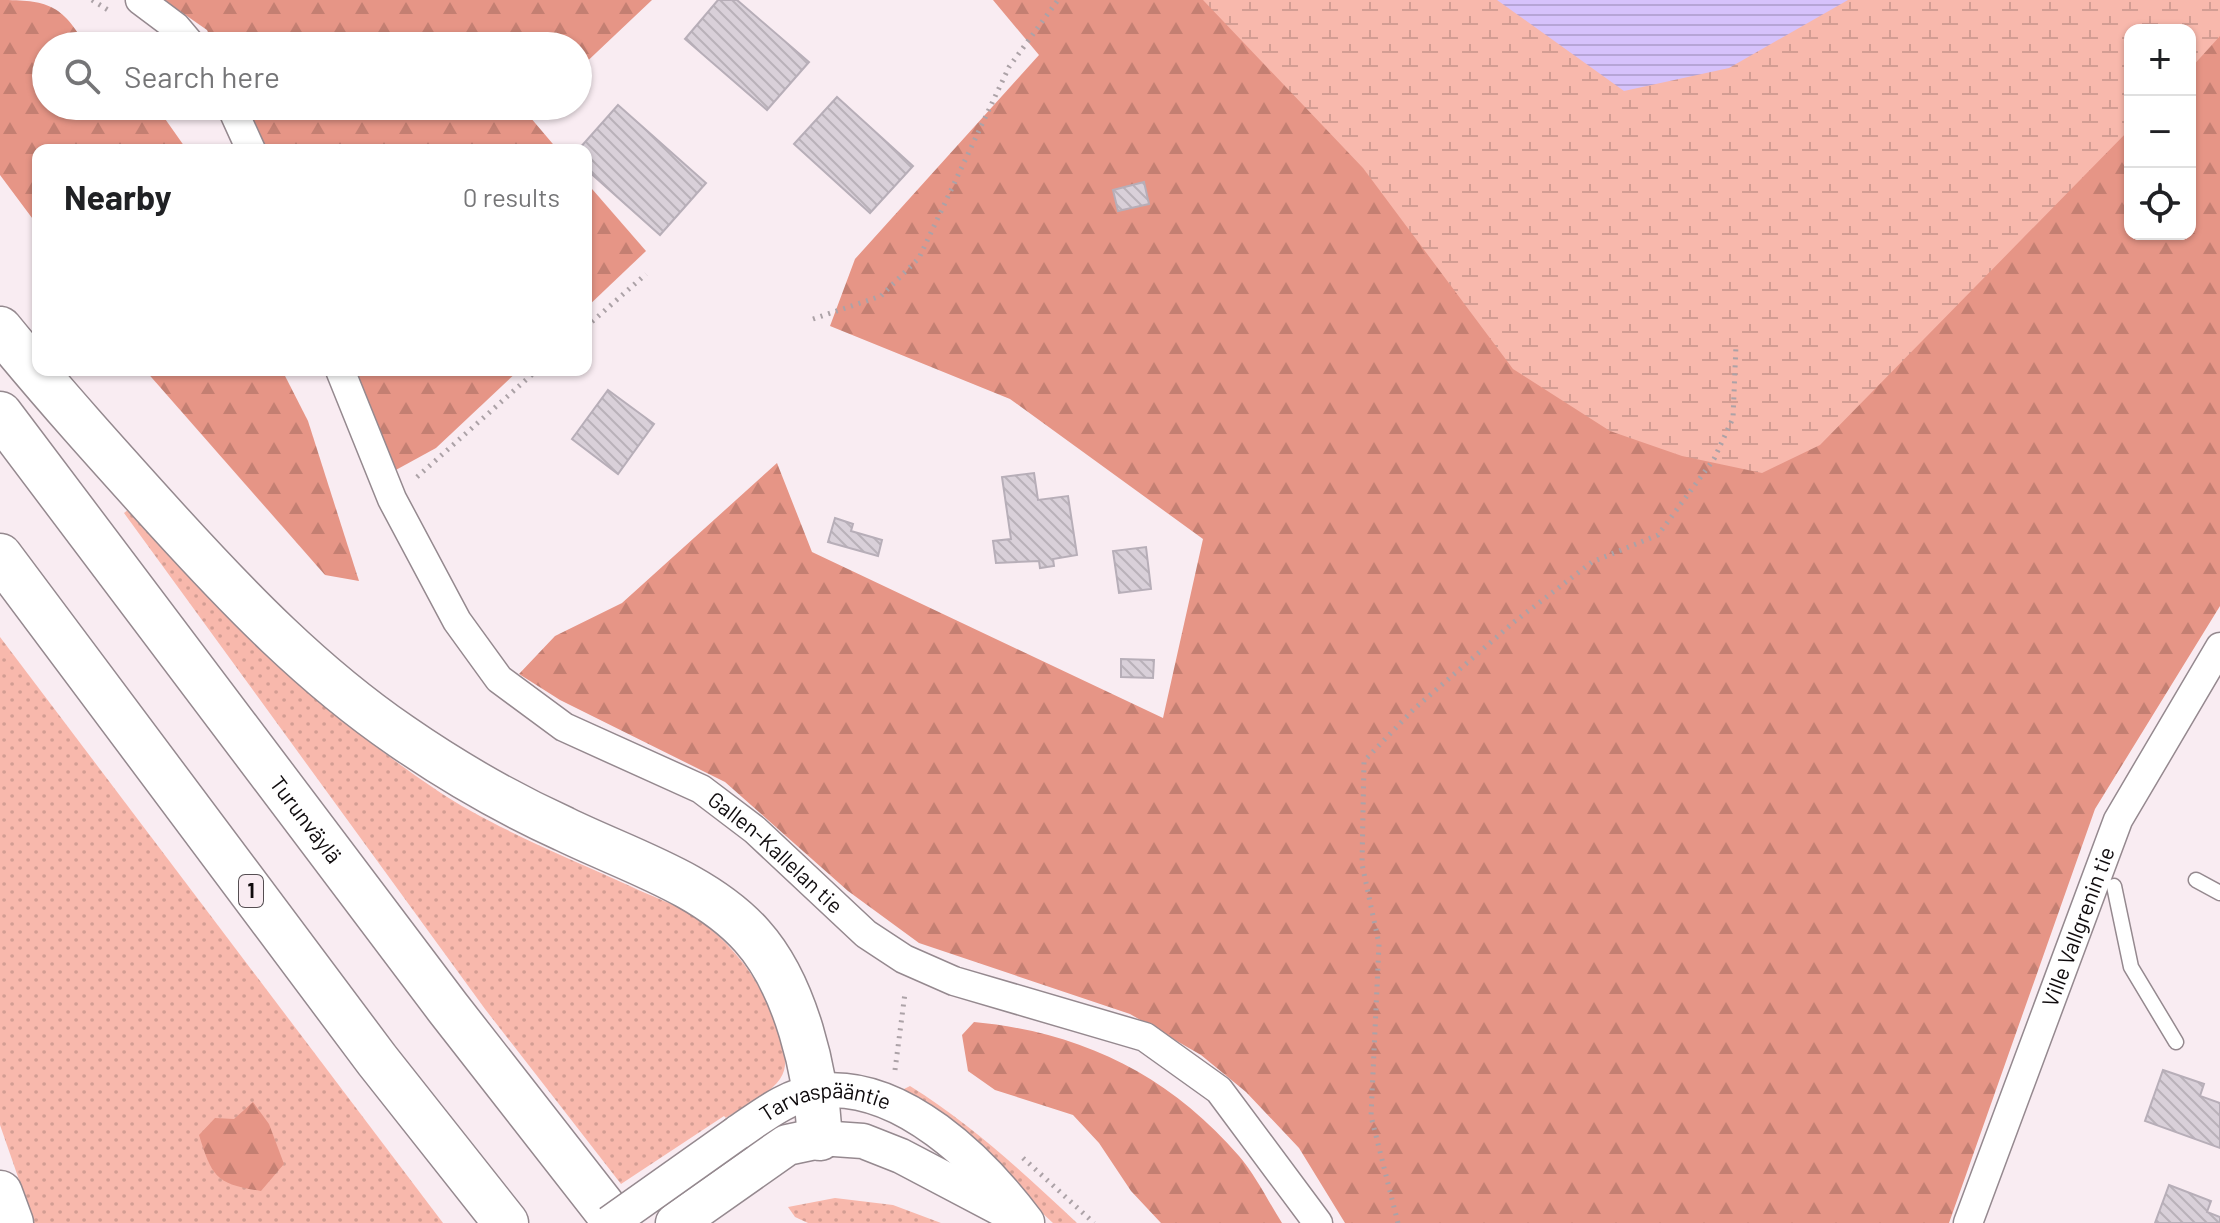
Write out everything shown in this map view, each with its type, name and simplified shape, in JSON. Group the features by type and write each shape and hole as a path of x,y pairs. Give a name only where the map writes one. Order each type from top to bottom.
{"highway":[{"path":"0,329 32,368"},
{"path":"38,376 244,605 344,694 401,736 508,802 679,884 717,906 750,934 780,972 817,1091 820,1138"},
{"name":"Turunväylä","path":"0,414 613,1223"},
{"name":"1","path":"0,556 377,1060 506,1223"},
{"path":"0,1193 11,1223"}],"main road":[{"name":"Tarvaspääntie","path":"676,1223 749,1148 820,1138"}],"street":[{"path":"140,0 180,32"},
{"path":"237,120 248,144"},
{"name":"Gallen-Kallelan tie","path":"342,376 392,499 457,621 499,679 564,727 701,789 755,830 866,934 904,959 954,981 1145,1037 1219,1090 1318,1223"},
{"name":"Ville Vallgrenin tie","path":"1968,1223 2118,820 2220,647"},
{"name":"Tarvaspääntie","path":"613,1223 749,1148 781,1104 817,1091 852,1092 902,1107 999,1185 1028,1223"},
{"name":"Tarvaspääntie","path":"820,1138 863,1141 888,1151 1028,1223"}],"lane":[{"path":"2196,880 2220,893"},
{"path":"2114,886 2131,967 2176,1042"}],"path":[{"path":"813,319 881,296 919,258 1009,67 1058,0"},
{"path":"592,322 646,274"},
{"path":"1398,1223 1371,1116 1379,944 1362,864 1364,761 1414,709 1569,579 1592,562 1658,535 1714,459 1733,418 1736,345"},
{"path":"392,499 530,376"}],"green space":[{"path":"0,0 30,1 52,7 77,32 32,32 32,120 166,120 183,144 32,144 32,218 0,175"},
{"path":"164,0 652,0 592,57 592,32 207,30"},
{"path":"993,0 2220,0 2220,606 2095,809 1949,1223 1345,1223 1299,1148 1246,1092 1201,1055 1130,1014 919,943 848,891 725,782 560,700 519,674 555,636 622,603 777,463 812,552 1163,718 1203,539 1010,399 830,326 855,259 1039,55"},
{"path":"1203,0 2220,0 2220,36 2196,62 2196,24 2124,24 2124,135 1820,445 1762,473 1682,456 1610,431 1513,369 1363,168"},
{"path":"245,120 533,120 553,144 255,144"},
{"path":"592,189 646,251 592,302"},
{"path":"150,376 285,376 308,421 359,581 325,575"},
{"path":"354,376 513,376 436,448 394,471"},
{"path":"129,509 235,623 311,694 392,759 480,816 680,908 709,928 745,965 770,1010 785,1060 783,1073 775,1085 621,1184 485,1009 124,513"},
{"path":"0,637 443,1223 34,1223 0,1125"},
{"path":"974,1022 1013,1027 1086,1047 1152,1080 1212,1127 1239,1156 1282,1223 1161,1223 1131,1191 1099,1143 1073,1115 995,1090 968,1071 962,1035"},
{"path":"910,1086 976,1133 1077,1223 1053,1223 978,1153 898,1092"},
{"path":"253,1102 269,1124 284,1164 261,1191 234,1185 218,1176 212,1169 199,1135 215,1118 234,1119"},
{"path":"835,1198 893,1205 941,1223 808,1223 795,1217 788,1207"}],"shaded area":[{"path":"1497,0 1848,0 1729,68 1624,91"}],"building":[{"path":"718,0 737,0 809,62 767,110 685,39"},
{"path":"837,97 913,166 870,213 794,144"},
{"path":"618,105 706,183 660,235 592,174 592,144 583,144"},
{"path":"1144,182 1149,204 1118,211 1113,190"},
{"path":"608,390 654,424 618,474 572,439"},
{"path":"1034,473 1038,500 1068,496 1077,555 1053,559 1054,566 1040,568 1039,561 996,563 993,541 1011,539 1002,477"},
{"path":"835,518 853,524 851,531 882,540 878,556 828,542"},
{"path":"1146,547 1151,589 1119,593 1113,551"},
{"path":"1121,659 1154,660 1153,678 1121,677"},
{"path":"2163,1070 2204,1084 2200,1096 2220,1103 2220,1148 2145,1121"},
{"path":"2169,1185 2211,1201 2207,1212 2220,1217 2220,1223 2155,1223"}]}
